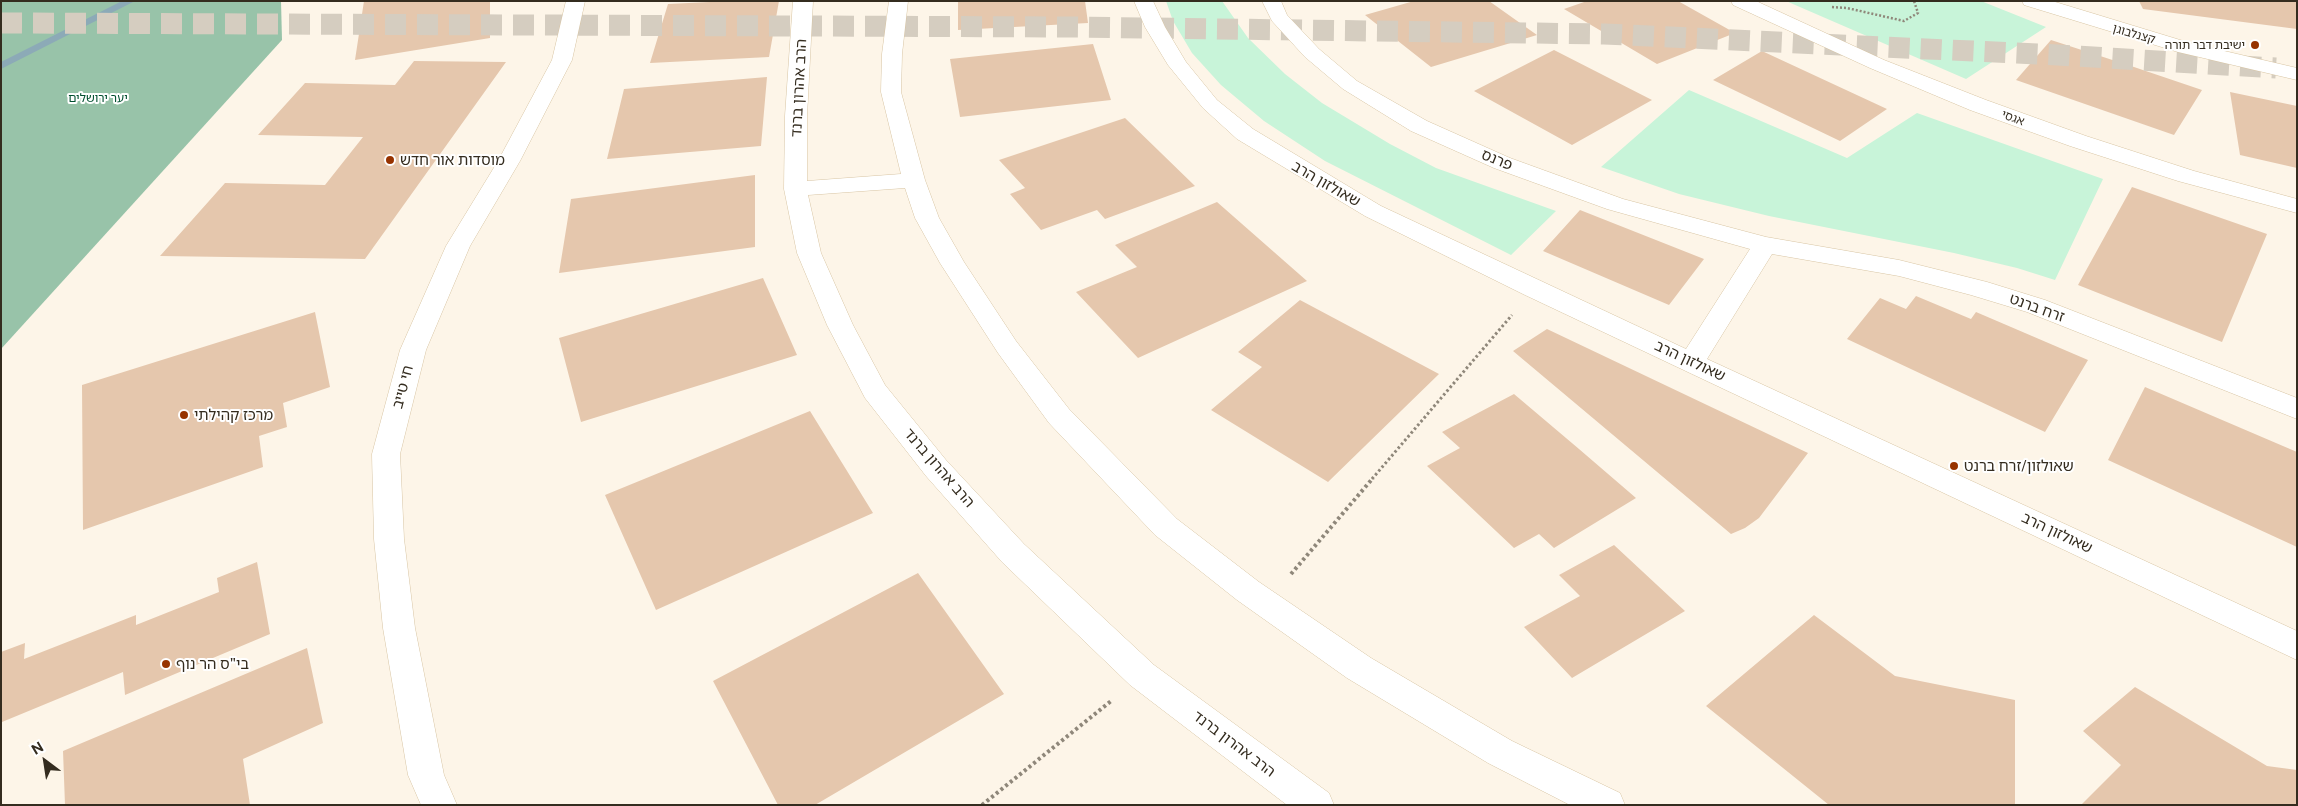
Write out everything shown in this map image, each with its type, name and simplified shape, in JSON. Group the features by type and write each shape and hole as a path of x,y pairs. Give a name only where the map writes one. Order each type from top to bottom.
{"street":[{"name":"חי טייב","path":"439,805 426,775 399,628 389,539 386,454 413,350 458,246 508,161 562,60 576,1"},
{"name":"הרב אהרון ברנד","path":"804,1 796,116 795,189 809,253 840,325 875,392 936,468 1014,553 1142,675 1316,805"},
{"path":"899,1 892,54 891,92 914,180 927,218 952,263 1007,347 1059,416 1166,527 1266,603 1359,668 1500,752 1607,805"},
{"name":"שאולזון הרב","path":"1143,1 1154,28 1178,66 1210,104 1245,134 1373,211 1534,289 2297,646"},
{"name":"פרנס","path":"1271,1 1278,17 1312,53 1350,85 1419,126 1502,163 1615,204 1765,245"},
{"name":"אגסי","path":"1740,1 1877,64 1978,105 2078,141 2186,176 2297,206"},
{"name":"קצנלבוגן","path":"2031,1 2185,48 2297,74"},
{"path":"795,189 914,180"},
{"path":"1692,362 1765,245"},
{"name":"זרח ברנט","path":"1765,245 1899,268 1978,288 2036,306 2297,409"}],"path":[{"path":"1775,17 1815,7 1847,8 1904,21 1918,13 1914,1"},
{"path":"1266,603 1534,289"},
{"path":"982,805 1142,675"}],"green space":[{"name":"יער ירושלים","path":"1,1 281,1 282,40 1,349"},
{"path":"1166,1 1222,1 1248,38 1285,74 1322,103 1390,144 1436,168 1556,211 1511,255 1325,161 1264,121 1221,85 1192,53 1173,21"},
{"path":"1786,1 1981,1 2046,27 1966,79"},
{"path":"1689,90 1847,158 1917,113 2103,179 2055,280 2017,268 1954,253 1769,216 1679,194 1601,167"}],"building":[{"path":"364,1 490,1 490,38 355,60"},
{"path":"779,1 769,57 650,63 668,4"},
{"path":"958,1 1085,1 1088,23 958,30"},
{"path":"1414,1 1489,1 1537,35 1431,67 1365,15"},
{"path":"1587,1 1678,1 1735,33 1657,64 1564,9"},
{"path":"2139,1 2297,1 2297,29 2143,9"},
{"path":"2051,40 2202,90 2174,135 2016,80"},
{"path":"1093,44 1111,100 960,117 950,59"},
{"path":"1554,50 1652,100 1572,145 1474,91"},
{"path":"1762,51 1887,109 1840,141 1713,80"},
{"name":"מוסדות אור חדש","path":"414,61 506,62 365,259 160,256 225,183 325,185 363,137 258,135 305,83 395,85"},
{"path":"767,77 761,146 607,159 624,89"},
{"path":"2230,92 2297,106 2297,168 2240,155"},
{"path":"1125,118 1195,186 1105,219 1097,210 1041,230 1010,194 1025,188 999,160"},
{"path":"755,175 755,247 559,273 571,199"},
{"path":"2132,187 2267,234 2222,342 2078,285"},
{"path":"1217,202 1307,281 1138,358 1076,292 1137,267 1115,245"},
{"path":"1580,210 1704,259 1669,305 1543,251"},
{"path":"763,278 797,355 581,422 559,338"},
{"path":"1916,296 1971,319 1976,312 2088,360 2045,432 1847,339 1880,298 1906,309"},
{"path":"1300,300 1439,374 1328,482 1211,410 1262,367 1238,352"},
{"name":"מרכז קהילתי","path":"315,312 330,387 283,403 287,427 259,436 263,467 83,530 82,385"},
{"path":"1547,329 1808,453 1759,518 1745,528 1731,534 1513,351"},
{"path":"2145,387 2297,452 2297,547 2108,460"},
{"path":"1514,394 1636,498 1554,548 1539,534 1514,548 1427,466 1460,448 1442,432"},
{"path":"810,411 873,513 656,610 605,495"},
{"path":"1614,545 1685,611 1572,678 1524,627 1580,596 1559,575"},
{"path":"257,562 270,634 125,695 123,672 2,722 1,652 25,643 24,659 136,615 136,625 219,592 217,578"},
{"path":"918,573 1004,694 815,805 778,805 713,681"},
{"path":"1814,615 1895,676 2015,700 2015,805 1829,805 1706,706"},
{"path":"307,648 323,723 243,759 250,805 65,805 63,751"},
{"path":"2135,687 2267,766 2297,770 2297,805 2081,805 2121,765 2083,731"}],"waterway":[{"path":"1,66 130,1"}],"tunnel":[{"path":"1,23 1069,27 1604,34 2058,55 2276,68"}],"place":[{"name":"ישיבת דבר תורה","path":"2255,45"},
{"name":"מוסדות אור חדש","path":"390,160"},
{"name":"מרכז קהילתי","path":"184,415"},
{"name":"שאולזון/זרח ברנט","path":"1954,466"},
{"name":"בי\"ס הר נוף","path":"166,664"}]}
